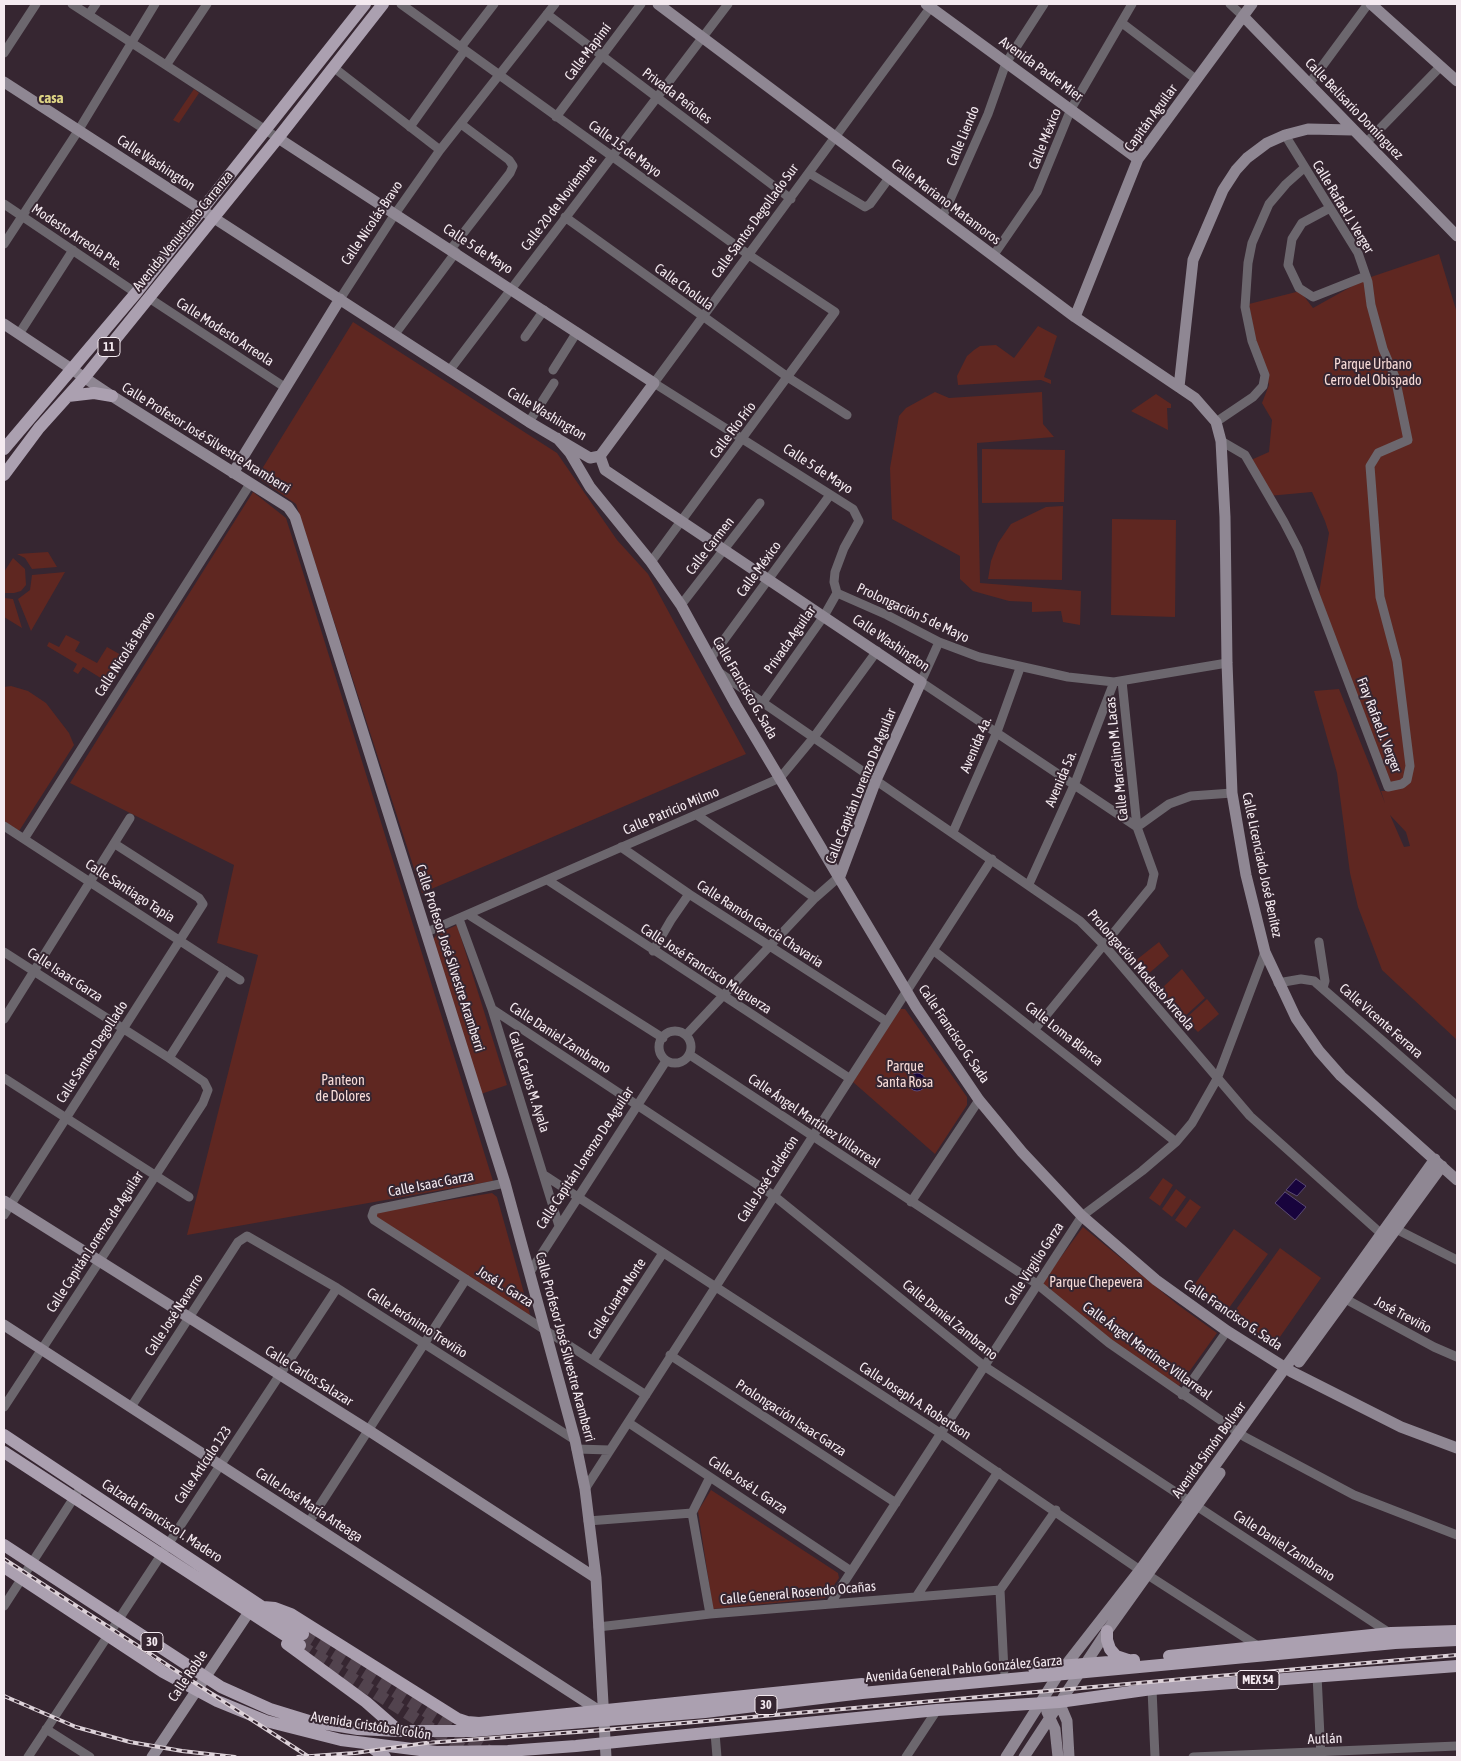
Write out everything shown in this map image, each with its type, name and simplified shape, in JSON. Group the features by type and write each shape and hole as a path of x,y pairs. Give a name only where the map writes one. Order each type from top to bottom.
{"main road":[{"name":"Avenida Venustiano Carranza","path":"4,450 136,293 365,4"},
{"name":"Avenida Venustiano Carranza","path":"4,475 15,458 84,378 214,218 383,4"},
{"path":"68,396 94,393 112,396"},
{"name":"Calzada Francisco I. Madero","path":"4,1435 168,1542 263,1607 302,1639 276,1630 4,1452"},
{"name":"Avenida Cristóbal Colón","path":"4,1545 204,1677 307,1726 367,1744 406,1752 508,1751 526,1754"},
{"name":"Avenida Cristóbal Colón","path":"4,1567 195,1691 266,1721 307,1726 399,1732 474,1731"},
{"path":"263,1607 275,1608 299,1619 458,1719 467,1722 478,1723 601,1713"},
{"path":"276,1630 289,1647 366,1702 399,1732"},
{"path":"1107,1631 1110,1649 1120,1658 1128,1660"},
{"name":"Avenida General Pablo González Garza","path":"861,1689 1004,1671 1081,1669 1457,1631"},
{"name":"Avenida General Pablo González Garza","path":"1393,1638 1457,1640"},
{"name":"Avenida General Pablo González Garza","path":"1081,1669 1128,1660 1262,1651"},
{"name":"MEX 54","path":"1059,1702 1152,1689 1317,1674 1457,1666"},
{"name":"Avenida General Pablo González Garza","path":"474,1731 601,1713 705,1712 838,1691 1062,1670"},
{"name":"30","path":"526,1754 605,1743 937,1710 1059,1702"},
{"path":"367,1744 385,1757"},
{"path":"436,1752 451,1757"}],"street":[{"path":"4,53 36,4"},
{"name":"Calle 5 de Mayo","path":"72,4 395,214 454,250 654,383 853,509 859,518 858,525"},
{"path":"89,14 96,4"},
{"path":"4,244 78,131 155,4"},
{"path":"167,64 207,4"},
{"name":"Calle 15 de Mayo","path":"401,4 749,255 835,312"},
{"path":"410,127 494,4"},
{"name":"Calle Nicolás Bravo","path":"233,473 340,299 395,214 440,150 555,4"},
{"name":"Calle Mapimí","path":"556,117 640,4"},
{"name":"Calle Mariano Matamoros","path":"658,4 1075,317 1195,398 1216,422"},
{"name":"Calle 20 de Noviembre","path":"449,371 610,156 728,4"},
{"name":"Calle Liendo","path":"942,218 988,114 1006,63 1044,4"},
{"name":"Calle México","path":"993,256 1042,182 1071,109 1132,4"},
{"name":"Calle Belisario Domínguez","path":"1230,4 1457,236"},
{"name":"Capitán Aguilar","path":"1075,317 1138,158 1252,4"},
{"path":"1309,84 1369,4 1457,81"},
{"name":"Avenida Padre Mier","path":"930,5 1006,63 1138,158"},
{"name":"Calle Santos Degollado Sur","path":"600,456 836,138 930,5"},
{"name":"Privada Peñoles","path":"547,14 791,199"},
{"path":"1122,23 1197,80"},
{"path":"1366,143 1441,66"},
{"path":"333,67 440,150"},
{"name":"Calle Washington","path":"4,82 530,422 590,458 600,456"},
{"path":"395,334 513,166 509,160 461,124"},
{"path":"1179,387 1190,278 1200,238 1223,190 1236,170 1247,158 1267,143 1285,135 1308,128 1353,130"},
{"name":"Calle Rafael J. Verger","path":"1285,135 1358,253 1366,276 1377,328 1395,377 1408,440"},
{"path":"1216,422 1253,397 1263,386 1265,375 1252,341 1245,307 1250,256 1255,236 1269,204 1286,184 1304,168"},
{"path":"810,173 865,207 870,204 889,178"},
{"name":"Modesto Arreola Pte.","path":"4,204 136,293"},
{"path":"1330,208 1302,223 1296,229 1288,252 1288,265 1299,288 1313,297 1366,276"},
{"name":"Calle Cholula","path":"565,217 789,378 847,416"},
{"path":"19,334 73,250"},
{"name":"Calle Modesto Arreola","path":"149,298 286,388"},
{"path":"525,337 544,310"},
{"name":"Calle Río Frío","path":"651,562 789,378 835,312"},
{"name":"Calle Profesor José Silvestre Aramberri","path":"4,324 84,378 288,507 295,517 505,1183 576,1444 596,1578 601,1713 606,1757"},
{"path":"553,370 578,332"},
{"path":"530,422 554,383"},
{"name":"Calle Licenciado José Benítez","path":"1216,422 1221,441 1226,516 1227,663 1232,793 1246,875 1265,952 1296,1018 1341,1076 1457,1180"},
{"name":"Calle Francisco G. Sada","path":"557,438 570,453 584,478 651,562 681,606 780,778 939,1043 979,1100 1022,1152 1082,1216 1156,1280 1227,1331 1289,1370 1401,1426 1457,1448"},
{"name":"Fray Rafael J. Verger","path":"1221,441 1245,455 1298,549 1388,787 1402,784 1407,780 1410,766 1397,661 1380,597 1370,466 1378,453 1408,440"},
{"path":"4,450 15,458"},
{"path":"584,478 594,469 604,470 600,456"},
{"name":"Calle Washington","path":"604,470 1138,827"},
{"name":"Calle Nicolás Bravo","path":"24,839 250,484"},
{"name":"Calle México","path":"710,659 830,495"},
{"name":"Calle Carmen","path":"681,606 760,503"},
{"name":"Prolongación 5 de Mayo","path":"858,525 844,548 835,572 834,582 837,593 887,615 939,642 979,657 1020,668 1068,677 1118,682 1227,663"},
{"name":"Privada Aguilar","path":"763,702 824,616 837,593"},
{"name":"Calle Capitán Lorenzo De Aguilar","path":"686,1035 724,997 815,898 840,876 876,780 939,642"},
{"name":"Calle Patricio Milmo","path":"427,932 548,881 780,778 814,737 877,651"},
{"name":"Avenida 4a.","path":"954,832 998,732 1020,668"},
{"name":"Prolongación Modesto Arreola","path":"717,671 954,832 1080,921 1104,945 1217,1079 1263,1128 1386,1238"},
{"name":"Avenida 5a.","path":"1029,884 1118,682"},
{"name":"Calle Marcelino M. Lacas","path":"1035,1029 1151,887 1154,874 1138,827 1118,682"},
{"path":"1138,827 1169,804 1191,796 1232,793"},
{"path":"697,815 815,898"},
{"path":"4,1019 92,882 130,818"},
{"name":"Calle Santiago Tapia","path":"4,826 240,980"},
{"name":"Calle Santos Degollado","path":"6,1207 66,1118 203,904 199,898 115,844"},
{"name":"Calle Ramón García Chavaria","path":"621,847 689,894 886,1021"},
{"path":"826,855 836,860 847,858"},
{"name":"Calle José Calderón","path":"584,1488 629,1423 670,1355 992,859"},
{"name":"Calle José Francisco Muguerza","path":"548,881 849,1078"},
{"path":"653,951 689,894"},
{"path":"469,915 663,1038"},
{"name":"Calle Carlos M. Ayala","path":"459,919 492,1009 559,1226"},
{"path":"1319,942 1325,981 1323,988"},
{"name":"Calle Loma Blanca","path":"933,950 1176,1142"},
{"name":"Calle Isaac Garza","path":"4,952 169,1058 204,1082 208,1090"},
{"name":"Calle Virgilio Garza","path":"830,1604 1082,1216 1142,1171 1176,1142 1192,1123 1217,1079 1265,952"},
{"path":"169,1058 225,970"},
{"name":"Calle Vicente Ferrara","path":"1278,983 1291,980 1309,980 1323,988 1457,1106"},
{"name":"Calle Daniel Zambrano","path":"492,1009 773,1195 984,1366 1194,1503 1393,1638"},
{"path":"671,1031 679,1031 686,1035 690,1041 690,1055 681,1062 666,1061 660,1053 663,1038 671,1031"},
{"name":"Calle Ángel Martínez Villarreal","path":"690,1055 1037,1284 1109,1343 1242,1436 1354,1495 1457,1535"},
{"name":"Calle Capitán Lorenzo De Aguilar","path":"530,1272 666,1061"},
{"path":"4,1078 189,1197"},
{"name":"Calle Capitán Lorenzo de Aguilar","path":"4,1408 203,1103 208,1090"},
{"path":"911,1202 979,1100"},
{"name":"Avenida Simón Bolívar","path":"1024,1757 1144,1572 1386,1238 1438,1163"},
{"name":"Calle Joseph A. Robertson","path":"544,1175 940,1433 1262,1651"},
{"name":"Calle Isaac Garza","path":"374,1220 372,1213 377,1209 505,1183"},
{"name":"Calle Carlos Salazar","path":"6,1207 99,1261 188,1319 368,1430 596,1578"},
{"name":"José L. Garza","path":"374,1220 646,1395"},
{"path":"1393,1228 1457,1260"},
{"name":"Calle Jerónimo Treviño","path":"242,1238 252,1238 337,1288 576,1444"},
{"name":"Calle José Navarro","path":"131,1407 242,1238"},
{"name":"Calle Cuarta Norte","path":"593,1360 663,1253"},
{"path":"309,1522 466,1279"},
{"name":"Calle Artículo 123","path":"28,1757 337,1288"},
{"name":"José Treviño","path":"1342,1297 1434,1347 1457,1357"},
{"name":"Calle José María Arteaga","path":"4,1325 601,1713"},
{"path":"1182,1395 1227,1331"},
{"name":"Prolongación Isaac Garza","path":"670,1355 896,1503"},
{"name":"Calle José L. Garza","path":"629,1423 851,1571"},
{"path":"576,1444 610,1450"},
{"path":"916,1597 998,1472"},
{"path":"710,1477 692,1513 710,1614"},
{"path":"4,1606 82,1486"},
{"path":"1004,1671 1000,1590 1056,1510"},
{"path":"588,1521 692,1513"},
{"name":"Avenida Simón Bolívar","path":"1006,1757 1062,1670 1144,1572"},
{"name":"Calle General Rosendo Ocañas","path":"598,1628 710,1614 1000,1590"},
{"name":"Calle Roble","path":"152,1757 249,1612"},
{"path":"1317,1674 1321,1755"},
{"path":"1152,1689 1155,1757"},
{"path":"1040,1702 1055,1729 1058,1757"},
{"path":"1059,1702 1067,1721 1070,1757"},
{"path":"906,1757 937,1710"},
{"path":"46,1729 90,1757"},
{"path":"715,1733 717,1757"},
{"name":"Autlán","path":"1193,1757 1321,1755 1457,1746"}],"green space":[{"path":"194,89 199,93 179,123 173,120"},
{"name":"Parque Urbano Cerro del Obispado","path":"1439,254 1457,313 1457,1040 1382,970 1358,907 1350,873 1337,773 1314,691 1339,689 1385,803 1381,791 1389,791 1319,593 1329,533 1325,521 1312,492 1268,496 1251,460 1269,452 1272,420 1262,403 1269,385 1255,338 1249,304 1300,291 1313,308 1365,279","holes":["1390,815 1406,832 1410,846 1404,847"]},
{"path":"353,322 557,453 617,540 648,574 746,754 422,893 296,504 257,477"},
{"path":"1038,326 1057,336 1044,377 1051,380 1051,384 1041,380 958,385 957,376 967,356 974,350 980,346 996,345 1014,358"},
{"path":"935,392 949,398 1042,392 1043,424 1054,437 977,443 980,583 1081,591 1080,625 1063,622 1061,611 1032,612 1032,602 1009,601 973,591 960,579 960,556 892,519 890,468 899,416 906,408"},
{"path":"1156,394 1171,404 1171,408 1167,408 1168,430 1131,411"},
{"path":"982,449 1065,450 1064,502 982,503"},
{"name":"Panteon de Dolores","path":"253,492 286,518 493,1181 187,1235 258,955 217,943 234,865 70,783"},
{"path":"1063,506 1062,580 988,579 991,561 998,543 1011,524 1046,507"},
{"path":"1112,519 1176,520 1175,617 1111,615"},
{"path":"48,552 57,567 32,569 25,558 17,554"},
{"path":"13,558 25,569 26,585 21,591 4,593 4,572"},
{"path":"65,572 31,631 18,599 30,590 32,575"},
{"path":"4,598 13,599 22,628 4,617"},
{"path":"66,635 80,642 75,651 97,663 107,647 128,659 112,685 83,667 78,674 73,671 77,664 47,646 49,642 59,647"},
{"path":"11,686 28,691 46,703 69,733 74,745 19,831 4,821 4,687"},
{"path":"457,925 507,1085 481,1094 433,940 437,934"},
{"path":"1159,942 1169,956 1147,975 1135,961"},
{"path":"1182,969 1205,998 1184,1017 1160,990"},
{"path":"1207,999 1219,1014 1198,1032 1185,1019"},
{"name":"Parque Santa Rosa","path":"899,1009 905,1009 967,1097 967,1105 935,1154 853,1082"},
{"path":"1163,1178 1173,1185 1160,1206 1149,1198"},
{"path":"1176,1189 1186,1197 1172,1217 1162,1209"},
{"path":"492,1193 497,1197 531,1318 374,1220 376,1212"},
{"path":"1190,1199 1201,1207 1186,1228 1175,1220"},
{"name":"Parque Chepevera","path":"1083,1227 1178,1305 1217,1333 1176,1390 1041,1284"},
{"path":"1234,1229 1268,1254 1226,1312 1192,1288"},
{"path":"1280,1248 1321,1278 1275,1344 1232,1315"},
{"path":"711,1490 838,1573 839,1578 825,1598 713,1609 698,1511"}],"shaded area":[{"path":"917,1073 923,1076 926,1082 923,1088 917,1091 911,1088 908,1082 911,1076"},
{"path":"1296,1179 1306,1186 1297,1196 1286,1190"},
{"path":"1285,1192 1306,1207 1295,1220 1275,1203"}],"tunnel":[{"path":"303,1634 492,1753"},
{"path":"300,1645 471,1754"}],"railway":[{"path":"4,1559 309,1757"},
{"path":"298,1757 355,1753 426,1743 604,1730 1457,1655"},
{"path":"4,1696 76,1727 130,1742 182,1751 235,1757"}],"district":[{"name":"casa","path":"51,98"}]}
